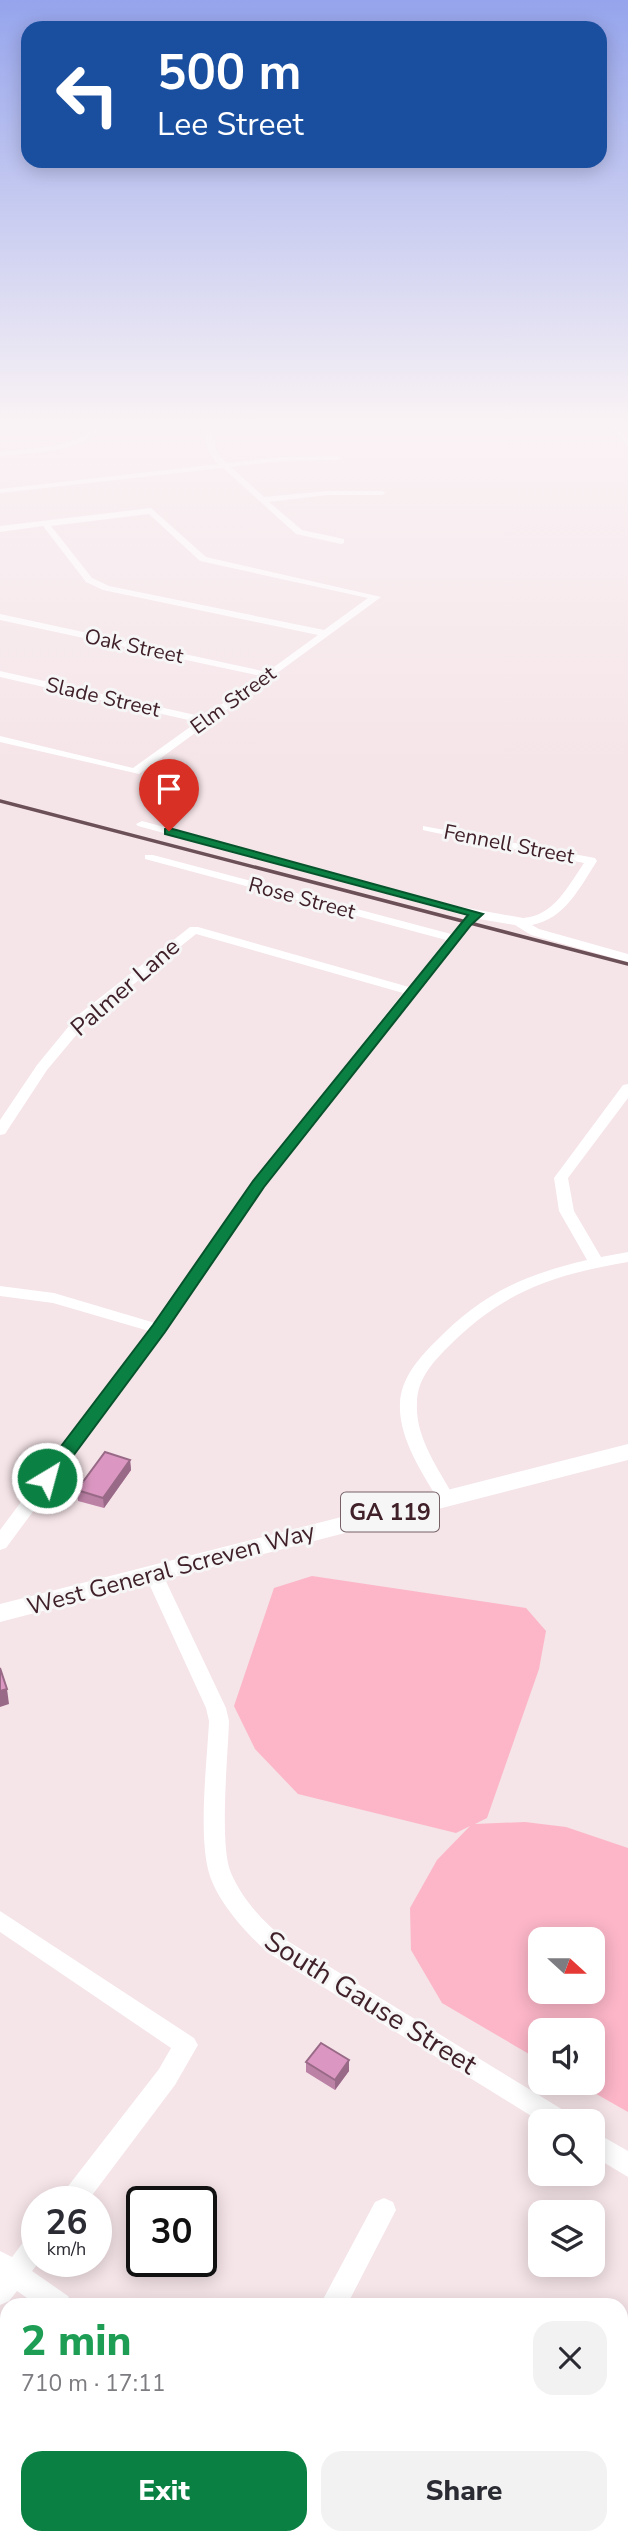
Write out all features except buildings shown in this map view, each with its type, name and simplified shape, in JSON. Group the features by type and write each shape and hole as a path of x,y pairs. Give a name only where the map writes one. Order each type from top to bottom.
{"main road":[{"name":"West General Screven Way","path":"0,1613 628,1452"}],"street":[{"path":"60,544 89,580 106,588 323,633"},
{"name":"Elm Street","path":"0,739 135,772 376,597 203,559 186,544"},
{"name":"Oak Street","path":"0,617 269,674"},
{"name":"Slade Street","path":"0,674 206,721"},
{"path":"142,824 477,914 517,921 535,932 628,958"},
{"name":"Fennell Street","path":"427,828 591,861 568,895 548,915 534,921 517,921"},
{"name":"Rose Street","path":"149,857 455,939"},
{"path":"0,1543 159,1329 258,1184 314,1111 477,914"},
{"name":"Palmer Lane","path":"0,1130 42,1068 83,1018 194,930 413,992"},
{"path":"596,1262 564,1207 560,1191 561,1178 628,1088"},
{"path":"445,1497 413,1432 408,1404 415,1378 434,1352 477,1310 531,1282 596,1262 628,1257"},
{"path":"0,1290 54,1298 159,1329"},
{"name":"South Gause Street","path":"153,1573 216,1708 220,1734 215,1846 220,1874 244,1914 258,1931 278,1947 541,2109"},
{"path":"0,1920 186,2045 174,2068 83,2186"},
{"path":"605,2150 628,2165"},
{"path":"337,2298 384,2210"},
{"path":"21,2261 5,2277 46,2298"}],"shaded area":[{"path":"312,1576 526,1608 546,1631 539,1669 487,1818 475,1824 525,1822 566,1827 628,1848 628,2112 598,2095 605,2095 605,2018 528,2018 528,2053 442,2003 411,1950 410,1908 437,1860 470,1826 456,1833 298,1794 255,1749 234,1706 274,1588"}],"railway":[{"path":"0,801 628,964"}],"route":[{"path":"47,1478 159,1329 258,1184 467,922 477,914 169,831"}]}
